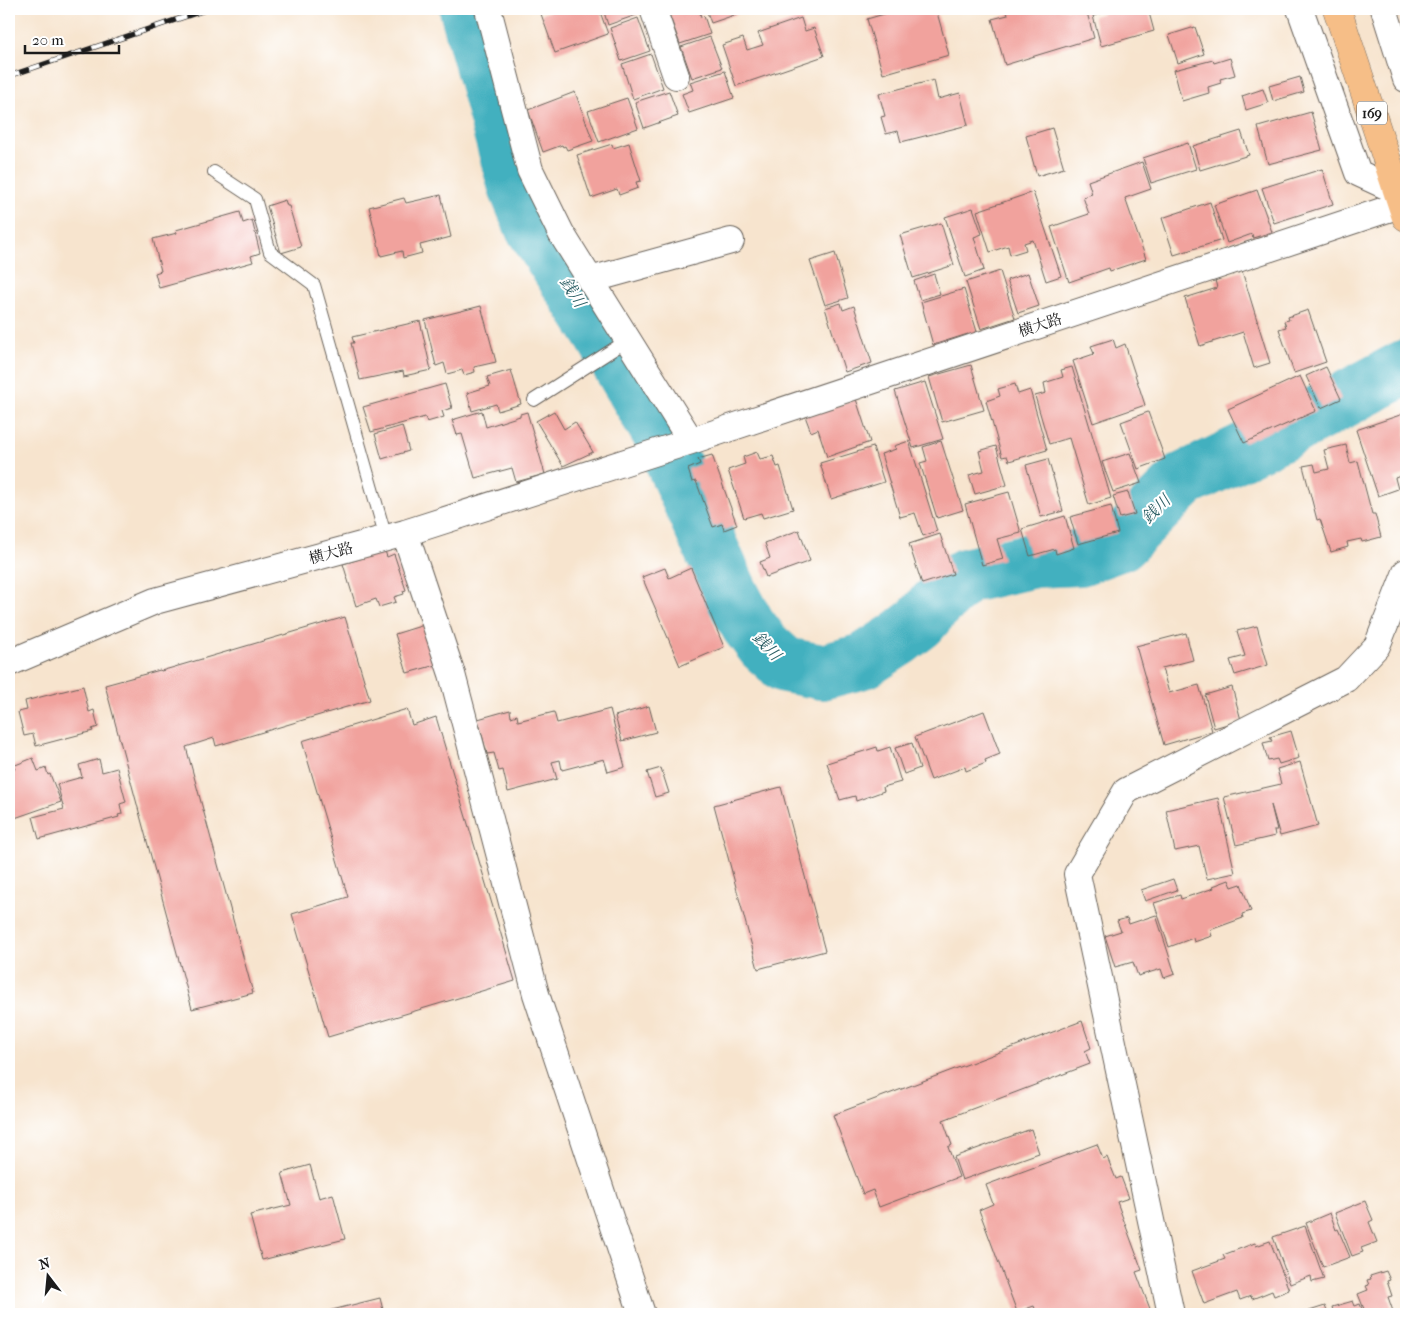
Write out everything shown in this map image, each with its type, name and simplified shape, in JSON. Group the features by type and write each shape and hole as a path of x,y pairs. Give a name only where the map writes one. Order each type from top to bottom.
{"highway":[{"name":"169","path":"1337,9 1404,199"}],"street":[{"path":"488,9 530,170 561,233 590,280 674,447"},
{"path":"653,9 676,76"},
{"path":"1300,9 1358,173 1404,199"},
{"path":"1384,9 1405,68"},
{"name":"横大路","path":"9,664 155,601 396,536 674,447 1404,199"},
{"path":"590,280 731,241"},
{"path":"396,536 452,674 536,994 642,1314"},
{"path":"1172,1314 1077,874 1126,791 1346,679 1377,646 1406,572"}],"lane":[{"path":"214,172 255,199 270,252 314,285 396,536"},
{"path":"534,400 622,343"}],"building":[{"path":"556,9 599,9 608,34 555,53 541,14"},
{"path":"603,9 637,9 639,14 608,25"},
{"path":"699,9 701,17 704,16 710,34 680,44 668,11"},
{"path":"706,9 752,9 711,23"},
{"path":"901,9 936,9 949,55 883,74 867,19"},
{"path":"1086,9 1094,38 1005,65 992,19 1008,15 1006,10"},
{"path":"1117,9 1148,9 1154,31 1101,46 1093,16"},
{"path":"638,18 650,51 621,61 610,28"},
{"path":"801,18 805,31 814,28 824,56 736,86 722,45 743,38 747,50 763,45 758,33"},
{"path":"1195,27 1204,54 1178,63 1169,35"},
{"path":"710,37 722,68 692,78 681,47"},
{"path":"651,54 663,88 633,99 622,64"},
{"path":"1230,58 1235,75 1220,79 1221,83 1208,87 1209,93 1182,101 1174,70 1213,60 1214,63"},
{"path":"725,71 734,98 689,113 682,94 693,90 690,82"},
{"path":"1300,77 1304,92 1273,101 1269,86"},
{"path":"934,80 938,99 960,93 968,125 901,142 898,131 886,134 881,117 885,116 879,94"},
{"path":"1263,89 1268,103 1246,110 1242,96"},
{"path":"669,91 678,116 644,128 635,102"},
{"path":"575,92 593,141 567,150 562,145 543,152 528,110"},
{"path":"627,98 638,128 599,142 588,111"},
{"path":"1311,112 1322,150 1268,164 1258,127"},
{"path":"1052,128 1064,168 1037,176 1026,136"},
{"path":"1241,131 1249,155 1200,170 1193,146"},
{"path":"629,143 641,181 636,182 638,188 619,195 617,189 591,198 577,155 612,144 613,148"},
{"path":"1188,143 1196,169 1151,183 1143,158"},
{"path":"1142,162 1151,189 1125,198 1146,259 1110,271 1109,268 1069,282 1051,227 1089,214 1083,197 1092,194 1088,181"},
{"path":"1322,169 1333,204 1274,223 1262,188"},
{"path":"1257,190 1272,232 1253,238 1252,234 1227,243 1214,205"},
{"path":"1033,192 1061,276 1046,281 1033,240 1024,243 1026,250 1010,255 1008,246 990,252 977,211"},
{"path":"441,195 451,237 420,245 422,253 403,258 402,251 381,256 369,207 404,198 406,203"},
{"path":"285,200 287,206 289,206 301,247 281,253 267,206"},
{"path":"1210,202 1222,240 1174,255 1162,218"},
{"path":"973,208 982,234 974,237 984,270 965,277 945,217"},
{"path":"240,212 243,223 252,220 260,253 251,256 253,262 159,288 155,273 161,271 153,239 177,233 176,230"},
{"path":"941,223 954,265 913,278 900,235"},
{"path":"835,253 848,298 825,305 810,261"},
{"path":"1000,271 1015,318 981,329 966,282"},
{"path":"1242,271 1270,363 1254,368 1243,332 1200,346 1185,298 1217,288 1215,280"},
{"path":"1028,273 1039,306 1018,313 1007,280"},
{"path":"934,274 940,294 920,300 914,281"},
{"path":"964,289 978,335 969,337 968,334 933,345 921,302"},
{"path":"841,303 843,310 854,306 872,363 845,372 825,308"},
{"path":"481,306 496,362 474,367 475,372 464,375 462,370 447,374 444,363 436,366 425,320"},
{"path":"1308,310 1326,362 1294,373 1279,329 1286,327 1284,321 1289,320 1288,317"},
{"path":"420,321 431,370 404,376 403,371 360,380 351,343 354,343 352,337"},
{"path":"1113,339 1116,348 1125,344 1145,405 1093,423 1073,361 1094,354 1091,346"},
{"path":"971,365 984,410 942,422 929,377"},
{"path":"1072,367 1111,498 1089,505 1069,438 1049,444 1035,396 1046,393 1044,383 1063,377 1061,370"},
{"path":"1326,367 1341,399 1321,408 1306,376"},
{"path":"511,370 521,404 498,411 496,404 472,411 467,393 490,386 487,377"},
{"path":"1300,376 1316,411 1244,443 1228,409"},
{"path":"925,382 943,439 913,448 895,391"},
{"path":"445,384 452,408 442,411 444,417 427,422 425,417 371,432 363,407"},
{"path":"1015,384 1018,394 1030,390 1047,450 1009,461 1007,456 1002,457 986,401 1000,396 998,389"},
{"path":"856,399 870,442 827,457 818,429 811,432 805,416"},
{"path":"482,411 486,427 527,412 545,474 516,482 512,468 475,478 462,434 457,435 452,420"},
{"path":"554,411 564,429 575,422 593,452 563,466 536,421"},
{"path":"1148,412 1165,459 1138,469 1121,422"},
{"path":"1406,413 1406,474 1395,478 1398,489 1378,496 1356,430"},
{"path":"402,426 409,451 382,459 375,434"},
{"path":"909,441 937,531 923,536 915,513 900,517 881,454 896,449 894,446"},
{"path":"941,441 963,510 937,518 920,463 927,461 923,447"},
{"path":"1346,445 1350,463 1358,461 1372,514 1375,514 1381,537 1362,542 1361,539 1347,542 1348,547 1331,552 1320,519 1317,520 1303,466 1314,464 1316,472 1329,469 1324,450"},
{"path":"996,446 1007,485 975,494 969,475 984,471 979,451"},
{"path":"873,447 884,482 831,499 820,463"},
{"path":"757,452 760,459 773,456 777,467 780,466 793,509 763,518 761,513 744,518 728,470 745,464 743,457"},
{"path":"1130,453 1141,483 1113,492 1102,462"},
{"path":"712,455 737,525 724,530 722,524 713,527 696,481 692,482 688,469 700,464 698,459"},
{"path":"1048,459 1063,511 1041,517 1026,465"},
{"path":"1009,492 1021,533 997,539 1003,559 982,565 965,504"},
{"path":"1128,492 1135,514 1120,518 1113,496"},
{"path":"1111,506 1118,533 1078,544 1070,517"},
{"path":"1065,516 1074,548 1056,554 1055,549 1030,556 1022,529"},
{"path":"799,530 810,561 766,577 760,562 770,558 765,543"},
{"path":"940,534 953,574 922,584 909,544"},
{"path":"384,548 387,557 394,554 406,590 403,591 404,594 394,597 396,602 379,607 376,599 356,606 343,564 363,558 362,555"},
{"path":"665,568 669,578 691,568 724,647 680,666 642,577"},
{"path":"345,617 370,700 216,746 214,738 186,747 253,993 192,1009 105,685 161,671"},
{"path":"424,625 436,665 407,673 395,634"},
{"path":"1257,626 1268,665 1235,675 1230,660 1245,656 1237,631"},
{"path":"1186,633 1193,660 1162,668 1169,693 1199,685 1212,731 1164,745 1136,646"},
{"path":"83,686 89,712 94,710 98,727 92,729 93,731 36,746 33,734 24,736 18,712 27,710 25,701"},
{"path":"1232,687 1241,720 1214,728 1205,695"},
{"path":"649,706 656,732 622,741 615,716"},
{"path":"407,709 412,725 436,717 515,981 328,1037 292,914 348,897 302,741"},
{"path":"610,709 625,767 608,772 604,759 562,770 560,760 552,762 557,779 508,792 503,770 499,771 494,753 487,754 478,719 510,710 511,717 517,715 518,721 554,712 557,723"},
{"path":"984,711 1000,754 985,760 986,763 966,771 965,767 931,780 915,737"},
{"path":"1291,731 1299,758 1279,764 1277,759 1268,761 1263,743 1272,741 1270,737"},
{"path":"912,743 920,768 904,774 895,748"},
{"path":"877,747 878,751 890,747 901,782 883,787 884,791 856,801 855,796 840,800 827,763"},
{"path":"33,758 38,771 46,768 48,775 50,774 61,802 9,820 9,772 15,769 13,766"},
{"path":"99,759 102,772 117,768 126,802 120,804 122,814 118,815 119,817 39,839 33,817 64,809 57,784 82,777 79,765"},
{"path":"1300,762 1318,826 1280,836 1271,805 1277,830 1274,830 1275,836 1236,845 1224,797 1281,784 1277,769"},
{"path":"661,768 669,793 655,797 647,772"},
{"path":"781,787 825,951 758,969 714,805"},
{"path":"1218,798 1235,873 1207,879 1199,846 1175,851 1166,810"},
{"path":"1173,879 1177,890 1145,901 1141,890"},
{"path":"1229,880 1232,887 1241,884 1251,911 1242,914 1243,918 1210,930 1212,936 1194,942 1193,938 1169,947 1154,903 1180,895 1181,899 1214,888 1213,886"},
{"path":"1156,915 1175,974 1164,978 1161,969 1138,976 1133,962 1115,967 1105,936 1121,931 1117,921 1127,918 1129,924"},
{"path":"1082,1021 1091,1048 1085,1051 1090,1064 943,1120 952,1145 948,1147 959,1177 879,1207 873,1190 863,1194 833,1115"},
{"path":"1031,1129 1039,1153 962,1180 954,1157"},
{"path":"1097,1144 1103,1159 1107,1157 1116,1179 1121,1177 1129,1198 1117,1202 1142,1270 1136,1272 1152,1314 1037,1314 1034,1306 1017,1312 979,1210 993,1204 986,1185"},
{"path":"310,1165 319,1198 333,1194 345,1239 262,1260 250,1215 291,1205 282,1173"},
{"path":"1365,1201 1373,1220 1369,1222 1377,1242 1361,1248 1363,1252 1352,1256 1335,1213"},
{"path":"1330,1213 1336,1230 1338,1229 1350,1257 1323,1267 1306,1223"},
{"path":"1305,1226 1324,1279 1312,1282 1311,1276 1290,1284 1273,1237"},
{"path":"1270,1241 1289,1290 1274,1296 1272,1291 1252,1299 1251,1296 1240,1300 1237,1292 1204,1304 1192,1271 1225,1259 1223,1255 1255,1243 1256,1246"},
{"path":"1386,1271 1390,1280 1387,1281 1392,1296 1388,1297 1394,1314 1366,1314 1358,1294 1368,1290 1366,1286 1369,1285 1367,1280 1371,1279 1370,1276"},
{"path":"380,1298 384,1314 316,1314"},
{"path":"1353,1301 1355,1306 1360,1304 1364,1314 1334,1314 1332,1307"},
{"path":"1325,1306 1328,1314 1300,1314"}],"waterway":[{"name":"銭川","path":"467,9 516,187 532,226 601,333 660,434 730,591 748,625 764,646 785,665 822,672 864,661 920,622 965,576 1034,560 1080,558 1121,543 1184,480 1287,430 1406,367"}],"railway":[{"path":"9,76 208,9"}]}
